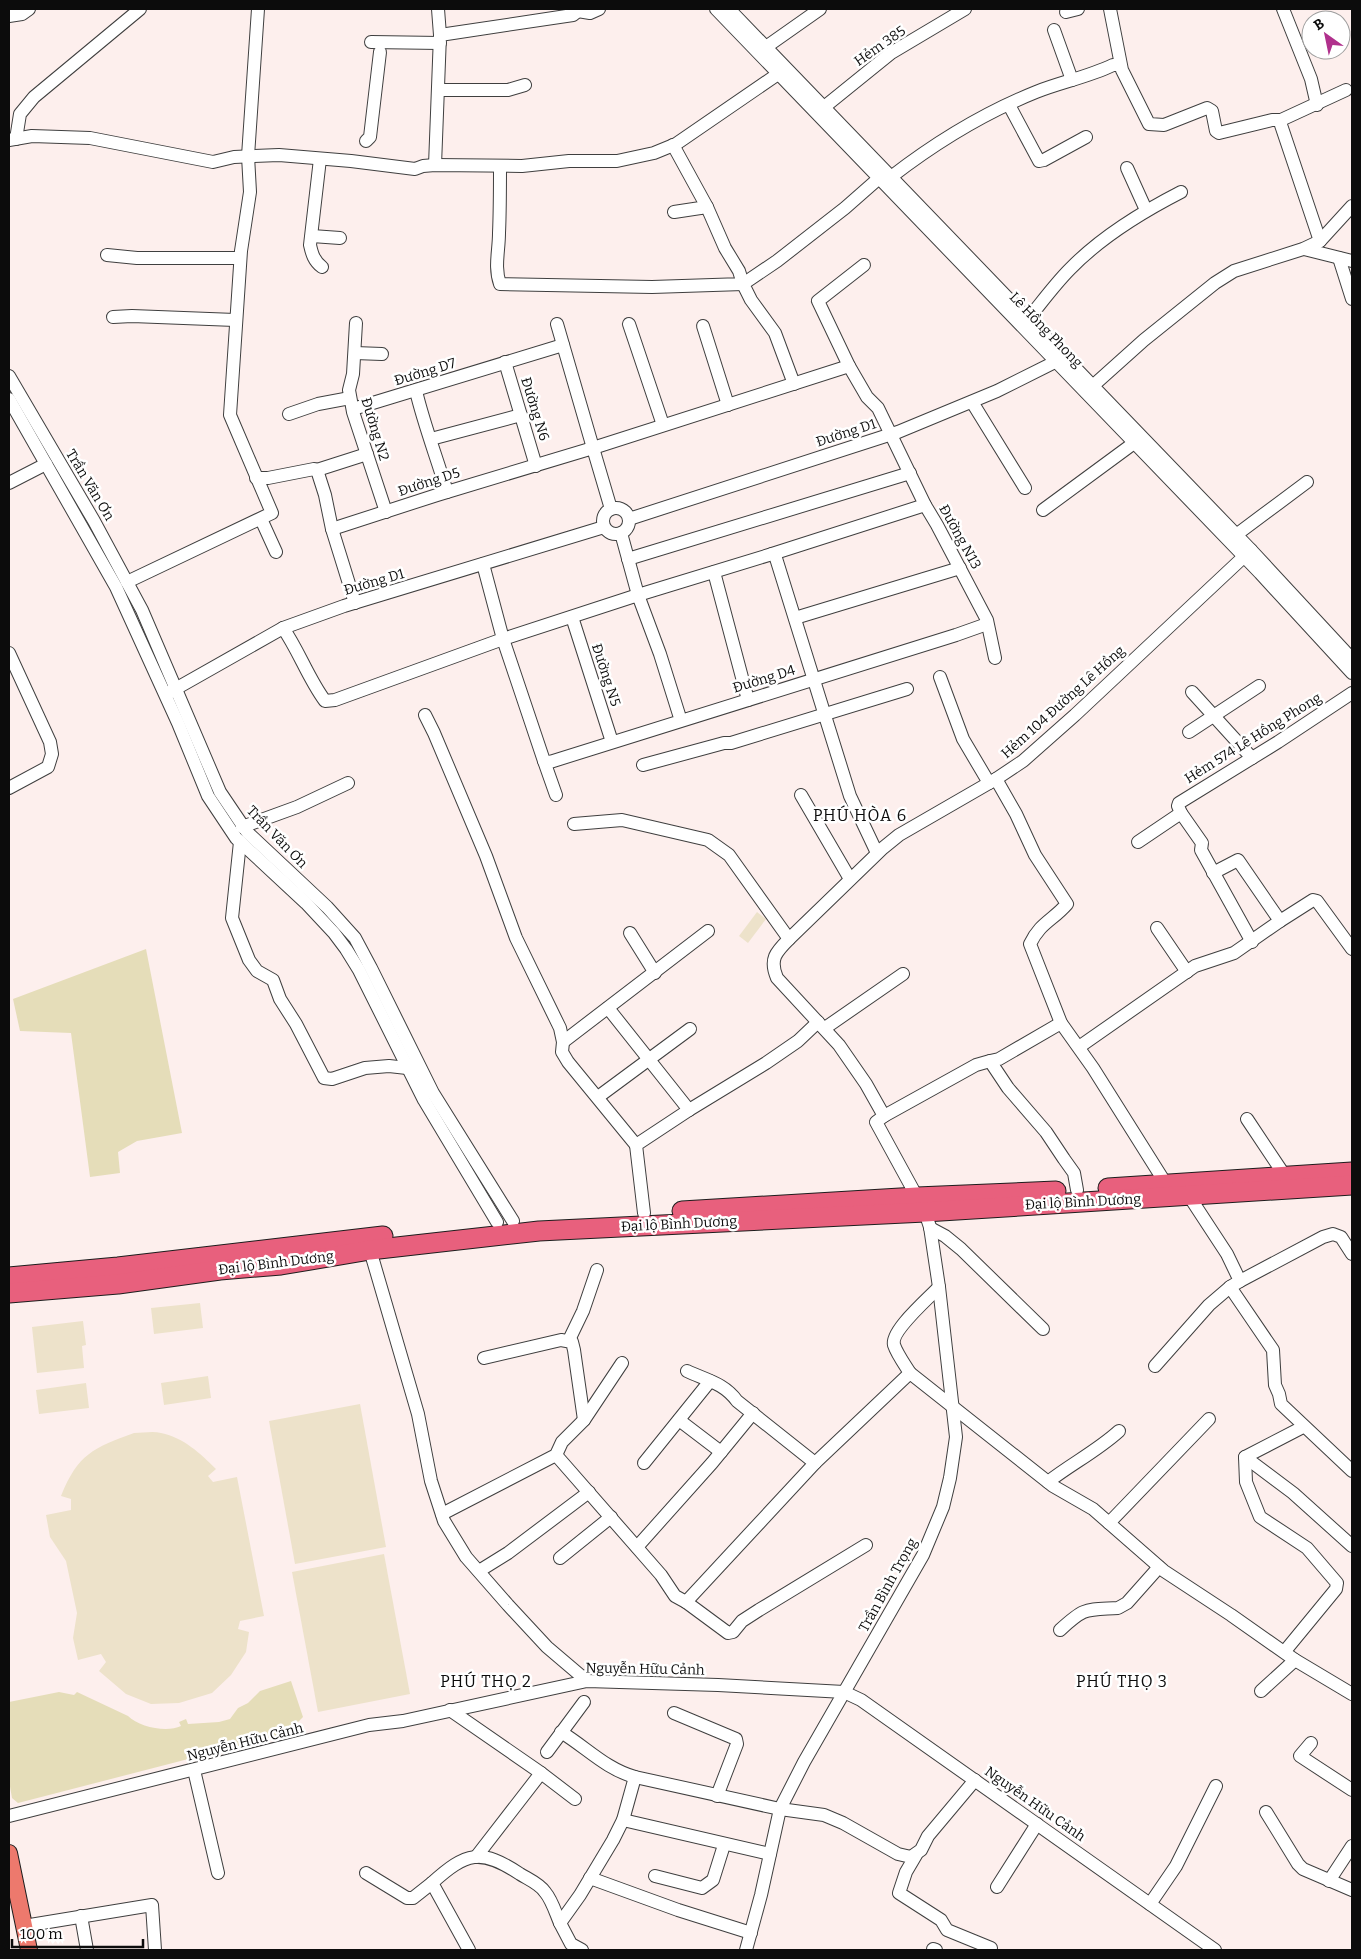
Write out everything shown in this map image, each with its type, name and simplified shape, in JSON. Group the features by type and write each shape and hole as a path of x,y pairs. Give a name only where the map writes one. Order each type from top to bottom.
{"highway":[{"name":"Đại lộ Bình Dương","path":"9,1277 118,1267 505,1222 644,1213 924,1212 1077,1190 1352,1172"},
{"name":"Đại lộ Bình Dương","path":"9,1293 118,1284 220,1270 281,1266 370,1250 539,1231 924,1212 1352,1185"}],"main road":[{"path":"9,1854 11,1875 29,1950"}],"street":[{"path":"9,16 22,14 29,9"},
{"path":"140,9 34,97 20,114 12,139 32,136 90,138 214,162 234,156 279,155 415,169 435,165 522,166 568,161 617,161 654,154 674,145 778,74"},
{"path":"127,582 272,513 230,415 240,258 250,192 248,156 258,9"},
{"path":"435,165 440,39 438,9"},
{"path":"370,42 440,39 574,15 578,10 590,13 599,9"},
{"name":"Lê Hồng Phong","path":"716,9 778,74 820,111"},
{"name":"Lê Hồng Phong","path":"729,9 766,47 820,111 1060,360 1236,535 1248,553 1352,674"},
{"path":"766,47 820,9"},
{"name":"Hẻm 385","path":"820,111 891,53 963,9"},
{"path":"1110,9 1120,65 1149,124 1164,125 1207,108 1212,111 1216,131 1219,133 1272,120 1281,120 1346,90"},
{"path":"1283,9 1311,78 1317,105"},
{"path":"1054,30 1072,80"},
{"path":"366,141 370,137 380,52"},
{"path":"500,166 499,235 496,259 497,275 500,284 652,287 744,284 885,178 946,138 1009,104 1034,93 1120,65"},
{"path":"438,90 508,90 525,85"},
{"path":"1009,104 1038,161 1044,160 1086,137"},
{"path":"1281,120 1280,125 1320,241"},
{"path":"674,145 707,207 725,248 739,271 751,300 775,333 794,384"},
{"path":"320,159 310,244 316,263 322,267"},
{"path":"1127,168 1146,210"},
{"name":"Lê Hồng Phong","path":"885,178 1028,319 1060,360"},
{"path":"1028,319 1071,267 1146,210 1181,192"},
{"path":"1089,389 1144,340 1215,283 1234,271 1303,249 1320,241 1352,206"},
{"path":"674,212 707,207"},
{"path":"312,236 340,238"},
{"path":"1303,249 1352,260"},
{"path":"107,255 137,258 240,258"},
{"path":"1339,258 1352,299"},
{"name":"Đường N13","path":"864,265 818,301 849,366 867,397 878,408 925,505 960,568 987,624 995,658"},
{"path":"113,317 235,320"},
{"name":"Đường N2","path":"356,323 353,374 349,390 386,512"},
{"path":"557,324 611,509"},
{"path":"629,324 663,424"},
{"path":"703,326 728,405"},
{"name":"Đường D7","path":"289,414 318,404 352,403 416,391 563,345"},
{"path":"355,353 382,354"},
{"name":"Đường D1","path":"629,519 891,434 972,402 1060,360"},
{"name":"Đường N6","path":"505,362 536,466"},
{"name":"Đường D5","path":"332,529 594,448 663,424 849,366"},
{"name":"Trần Văn Ơn","path":"9,376 94,521 142,610 208,796 240,842 334,933 359,970 412,1066 457,1133 505,1222"},
{"name":"Lê Hồng Phong","path":"1089,389 1134,443 1248,553 1352,659"},
{"path":"416,391 423,420 432,439 447,492"},
{"name":"Trần Văn Ơn","path":"9,399 116,587 171,692 216,784 242,827 337,916 354,938 371,968 412,1066"},
{"path":"972,402 1025,488"},
{"path":"432,439 521,415"},
{"path":"1043,510 1134,443"},
{"path":"256,478 268,478 314,469 318,470 367,454"},
{"path":"9,483 46,464"},
{"path":"318,470 332,529 355,603"},
{"path":"628,559 910,473"},
{"path":"1236,535 1307,482"},
{"path":"283,628 296,646 313,686 325,701 335,700 503,639 925,505"},
{"path":"611,509 622,510 629,519 627,527 621,533 612,533 604,527 604,515 611,509"},
{"path":"261,519 276,552"},
{"name":"Đường D1","path":"171,692 283,628 355,603 604,527"},
{"path":"621,533 638,595 660,654 681,721"},
{"name":"Hẻm 104 Đường Lê Hồng","path":"884,1116 855,1066 821,1025 777,978 772,969 778,950 899,834 992,781 1023,761 1075,715 1248,553"},
{"path":"772,554 775,555 850,796 878,853"},
{"path":"483,564 503,639 547,762 556,795"},
{"path":"794,618 960,568"},
{"path":"714,572 748,700"},
{"name":"Đường N5","path":"572,617 612,742"},
{"name":"Đường D4","path":"547,762 948,638 987,624"},
{"path":"9,652 50,742 52,754 48,767 9,788"},
{"path":"940,677 963,739 1016,814 1035,855 1066,904 1052,919 1042,925 1035,933 1030,944 1061,1023 1079,1047 1166,1184"},
{"path":"1189,732 1259,686"},
{"path":"643,765 724,743 731,744 907,689"},
{"path":"1192,692 1252,758"},
{"name":"Hẻm 574 Lê Hồng Phong","path":"1181,813 1178,806 1179,803 1352,693"},
{"path":"425,715 486,856 516,938 560,1028 563,1042 562,1052 568,1062 636,1145 644,1213"},
{"path":"242,827 296,807 348,784"},
{"path":"801,795 850,879"},
{"path":"1138,842 1181,813 1202,843 1201,850 1252,942"},
{"path":"574,824 622,820 708,840 729,855 789,938"},
{"path":"240,842 232,918 249,960 257,971 273,980 280,999 296,1024 324,1078 332,1079 366,1068 412,1066"},
{"path":"1213,873 1238,860 1280,921"},
{"path":"1079,1047 1195,966 1234,953 1314,900 1317,901 1352,949"},
{"path":"1158,928 1187,972"},
{"path":"563,1042 708,931"},
{"path":"630,933 655,973"},
{"path":"636,1145 689,1110 766,1064 821,1025 903,974"},
{"path":"608,1008 689,1110"},
{"path":"1043,1329 961,1249 945,1236 924,1212 876,1122 976,1065 999,1058 1061,1023"},
{"path":"598,1098 690,1029"},
{"path":"990,1062 1008,1088 1046,1132 1074,1173 1077,1190"},
{"path":"1247,1119 1285,1176"},
{"path":"1189,1196 1227,1254 1235,1284 1273,1350 1275,1386 1281,1404 1303,1427 1352,1471"},
{"name":"Trần Bình Trọng","path":"746,1950 780,1809 844,1692 924,1555 943,1507 950,1478 956,1437 939,1287 924,1212"},
{"path":"1155,1366 1209,1305 1235,1284 1332,1234 1341,1236 1352,1254"},
{"path":"370,1250 418,1414 431,1481 442,1514 466,1557 478,1571 547,1647 587,1681"},
{"path":"569,1340 584,1310 597,1270"},
{"path":"939,1287 901,1325 895,1336 894,1344 910,1373 1048,1482 1093,1509 1159,1567 1290,1656 1352,1694"},
{"path":"484,1358 561,1340 569,1340"},
{"path":"569,1340 572,1342 574,1350 584,1420"},
{"path":"442,1514 556,1455 562,1442 584,1420 622,1362"},
{"path":"686,1371 720,1384 730,1391 737,1401 815,1463"},
{"path":"686,1602 815,1463 910,1373"},
{"path":"644,1463 710,1381"},
{"path":"637,1547 753,1413"},
{"path":"1109,1523 1209,1419"},
{"path":"679,1420 721,1452"},
{"path":"1246,1457 1303,1427"},
{"path":"1048,1482 1063,1470 1102,1446 1119,1431"},
{"path":"556,1455 661,1575 675,1596 728,1633 733,1632 748,1617 866,1545"},
{"path":"1246,1457 1293,1493 1352,1546"},
{"path":"1246,1457 1244,1468 1246,1482 1260,1517 1307,1548 1338,1584 1290,1656 1261,1691"},
{"path":"478,1571 508,1553 589,1492"},
{"path":"560,1558 611,1517"},
{"path":"1060,1630 1076,1615 1085,1610 1118,1608 1127,1603 1159,1567"},
{"name":"Nguyễn Hữu Cảnh","path":"9,1816 369,1725 403,1720 587,1681 718,1685 844,1692 861,1700 1215,1950"},
{"path":"547,1752 584,1702"},
{"path":"450,1710 575,1799"},
{"path":"674,1713 736,1739 737,1744 717,1796"},
{"path":"561,1732 620,1773 780,1809 824,1815 844,1823 898,1854 911,1857 916,1855"},
{"path":"1311,1743 1300,1756 1352,1790"},
{"path":"194,1770 218,1873"},
{"path":"476,1857 541,1773"},
{"path":"560,1923 590,1878 623,1820 635,1777"},
{"path":"975,1780 928,1836 906,1872 899,1893 942,1920 948,1930 991,1948"},
{"path":"1150,1904 1176,1866 1216,1786"},
{"path":"1266,1812 1298,1864 1309,1872 1352,1890"},
{"path":"623,1820 724,1845 770,1854"},
{"path":"997,1887 1037,1824"},
{"path":"654,1876 702,1888 713,1880 724,1845"},
{"path":"1329,1881 1352,1846"},
{"path":"366,1873 407,1898 413,1898 449,1868 462,1861 476,1857 496,1859 546,1892 571,1948"},
{"path":"590,1878 751,1934"},
{"path":"432,1884 469,1950"},
{"path":"24,1926 152,1904 155,1950"},
{"path":"80,1916 87,1950"}],"shaded area":[{"path":"757,912 766,919 748,943 739,936"},
{"path":"146,949 182,1133 137,1141 118,1152 120,1173 90,1177 71,1033 20,1031 13,999"},
{"path":"200,1303 203,1328 154,1334 151,1308"},
{"path":"83,1321 86,1345 82,1346 84,1368 37,1373 32,1327"},
{"path":"208,1376 211,1398 164,1405 161,1383"},
{"path":"86,1383 89,1408 39,1414 36,1390"},
{"path":"360,1404 386,1547 295,1564 269,1421"},
{"path":"134,1433 161,1433 184,1442 216,1469 208,1476 213,1482 237,1477 264,1616 240,1621 238,1629 249,1632 246,1652 231,1675 212,1693 179,1703 151,1704 126,1694 99,1671 106,1662 101,1654 78,1660 73,1638 77,1613 66,1561 50,1537 46,1515 71,1510 71,1499 61,1496 74,1471 89,1454 97,1448"},
{"path":"384,1554 410,1694 318,1712 292,1572"},
{"path":"291,1681 303,1717 296,1724 293,1732 18,1803 12,1798 9,1781 9,1702 59,1692 74,1695 77,1692 146,1726 168,1729 181,1726 179,1722 186,1719 188,1724 219,1722 230,1719 238,1708 248,1703 260,1691"}],"district":[{"name":"PHÚ HÒA 6","path":"860,815"},
{"name":"PHÚ THỌ 2","path":"486,1681"},
{"name":"PHÚ THỌ 3","path":"1122,1681"}]}
